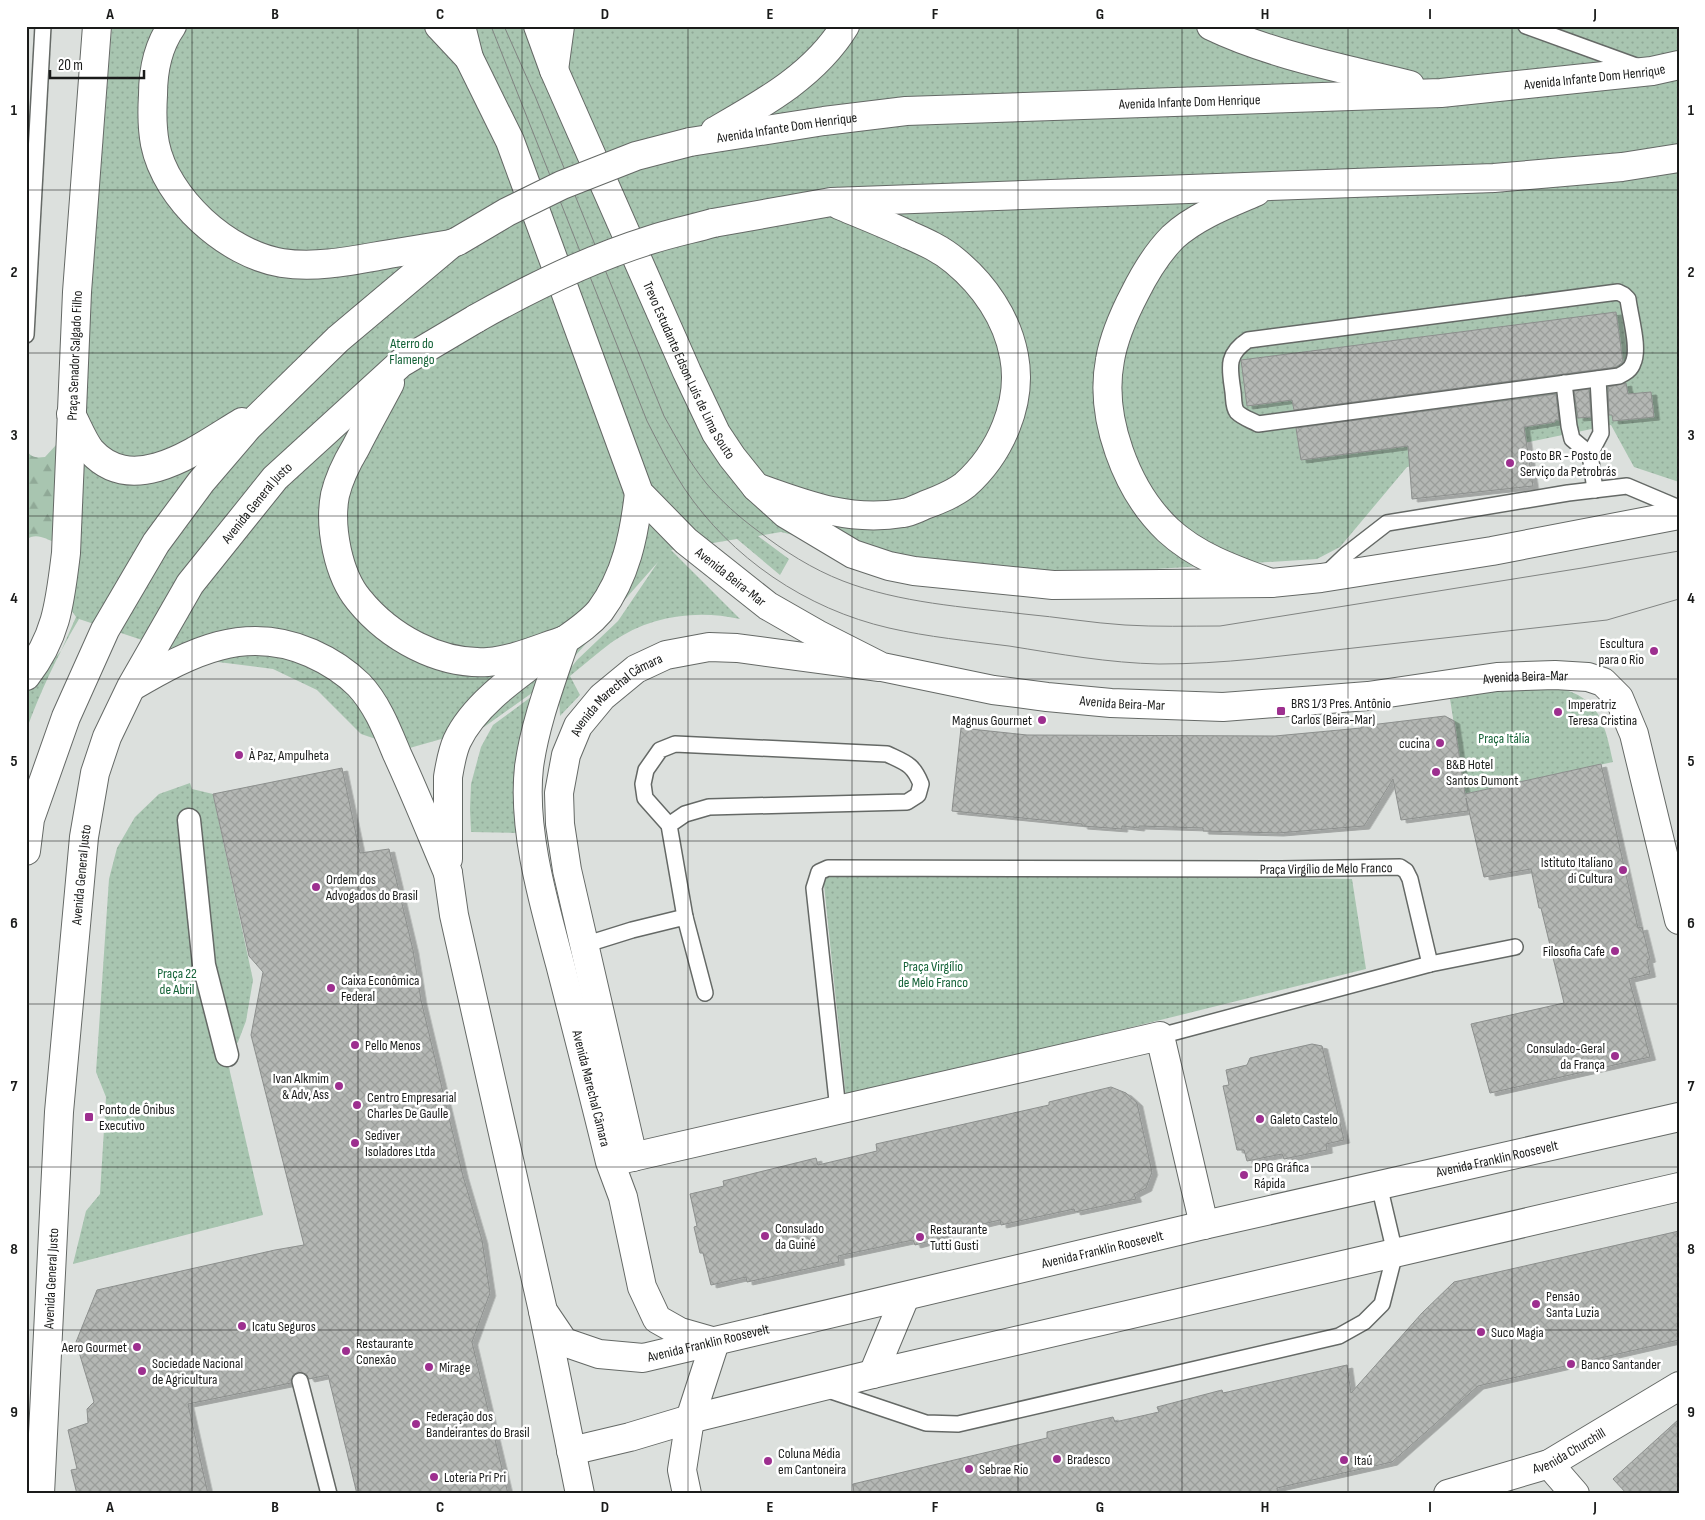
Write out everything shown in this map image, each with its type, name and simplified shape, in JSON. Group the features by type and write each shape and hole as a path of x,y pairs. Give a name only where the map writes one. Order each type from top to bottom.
{"main road":[{"name":"Praça Senador Salgado Filho","path":"26,676 48,642 55,624 66,553 77,292 97,26"},
{"path":"172,26 162,44 153,83 155,146 164,169 176,190 218,235 234,246 258,258 303,265 326,264 455,243"},
{"path":"439,26 470,58"},
{"path":"461,26 470,58 510,140 639,494 634,532 627,560 614,589 599,612 583,628 514,678 473,717 458,740 448,778 448,873 454,914 543,1311 580,1494"},
{"name":"Trevo Estudante Edson Luís de Lima Souto","path":"538,26 554,70 687,372 716,433 756,487"},
{"path":"554,70 560,26"},
{"path":"26,851 30,819 47,768 66,717 105,630 156,543 201,482 265,409 338,339 455,243 507,212 562,185 636,156 695,140 755,108 801,77 835,43 846,26"},
{"path":"1212,26 1227,34 1294,56 1441,93"},
{"name":"Avenida Infante Dom Henrique","path":"695,140 906,111 1441,93 1652,71 1679,65"},
{"path":"565,640 511,658 488,662 466,661 438,655 416,646 376,618 358,599 344,573 334,537 333,516 335,496 341,475 401,364 530,288 589,262 650,240 713,223 831,202 1494,178 1622,167 1679,158"},
{"path":"1270,186 1192,223 1174,236 1161,250 1143,277 1123,316 1110,361 1108,383 1111,425 1118,448 1127,473 1153,514 1186,545 1220,564 1271,584"},
{"path":"756,487 801,504 831,512 860,516 906,512 939,500 964,486 988,460 1000,441 1007,422 1013,398 1016,373 1014,356 1002,319 993,303 975,280 954,260 934,246 831,202"},
{"name":"Avenida General Justo","path":"40,1494 59,1112 84,837 95,774 106,737 131,687 190,584 275,478 401,364"},
{"path":"71,414 91,450 108,464 128,471 150,470 176,461 265,409"},
{"path":"756,487 786,514 853,554 889,566 914,571 1053,585 1271,584 1492,551 1679,515"},
{"name":"Avenida Beira-Mar","path":"639,494 686,541 768,606 817,634 882,667 993,690 1111,703 1223,707 1368,696 1497,677 1555,675 1588,677 1603,682 1619,698 1634,734 1679,920"},
{"name":"Avenida Marechal Câmara","path":"565,640 536,725 529,768 528,803 534,848 548,917 622,1160"},
{"path":"131,687 185,657 226,643 249,641 280,642 321,658 343,670 359,685 381,718 448,873"},
{"name":"Avenida Marechal Câmara","path":"715,1342 680,1332 657,1319 642,1287 623,1197 622,1160 584,945 560,824 559,793 566,755 578,726 602,697 636,669 666,655 709,646 882,667"},
{"path":"622,1160 1160,1036 1204,1225"},
{"name":"Avenida Franklin Roosevelt","path":"543,1311 564,1342 599,1354 643,1358 1204,1225 1679,1117"},
{"path":"571,1451 630,1437 690,1419 873,1374 1679,1187"},
{"path":"873,1374 905,1296"},
{"path":"688,1494 682,1470 690,1419 715,1342"},
{"name":"Avenida Churchill","path":"1448,1494 1549,1464 1679,1386"},
{"path":"1549,1464 1575,1494"}],"street":[{"path":"189,820 204,965 227,1055"}],"lane":[{"path":"26,336 43,26"},
{"path":"1526,26 1652,71"},
{"path":"1618,292 1628,300 1636,351 1633,364 1627,372 1618,376 1598,379 1258,424 1244,418 1235,408 1229,364 1239,345 1248,340 1618,292"},
{"path":"1595,490 1590,454 1601,432 1598,379"},
{"path":"1564,384 1572,439 1590,454"},
{"path":"1321,578 1347,554 1387,523 1627,486 1679,508"},
{"path":"669,825 685,814 710,807 907,802 918,795 921,784 916,771 887,754 675,744 660,750 646,770 643,784 645,798 669,825 685,917 705,993"},
{"name":"Praça Virgílio de Melo Franco","path":"838,1110 814,888 819,872 828,868 1281,869 1400,867 1406,871 1410,879 1430,964"},
{"path":"584,945 632,930 685,917"},
{"path":"1160,1036 1430,964 1515,947"},
{"path":"819,1387 926,1422 958,1424 1339,1336 1364,1322 1382,1304 1395,1252 1378,1185"},
{"path":"300,1381 329,1494"}],"green space":[{"name":"Aterro do Flamengo","path":"112,26 1679,26 1679,482 1634,467 1611,425 1407,467 1340,547 1317,559 1059,575 904,562 781,532 758,536 789,559 780,575 737,539 671,550 740,619 707,615 673,617 641,626 626,633 606,646 570,676 580,695 560,716 559,698 567,673 577,660 618,621 658,562 560,673 484,727 406,749 361,734 317,690 273,669 202,660 79,619 50,674 26,731 26,691 61,651 76,617 67,604 67,593"},
{"path":"70,443 56,543 37,536 26,540 26,449 34,457 45,457 56,445"},
{"name":"Praça Itália","path":"1558,688 1583,698 1598,714 1607,736 1613,762 1465,794 1450,699 1495,691"},
{"path":"535,694 519,833 471,832 471,784 481,747 493,725"},
{"name":"Praça 22 de Abril","path":"190,783 192,789 213,794 253,980 246,1021 238,1042 227,1055 263,1215 73,1264 86,1211 100,1194 106,1097 96,1072 109,879 117,848 135,817 159,794"},
{"name":"Praça Virgílio de Melo Franco","path":"945,874 1352,879 1366,969 846,1098 823,875"}],"building":[{"path":"1616,312 1623,362 1616,367 1294,410 1292,400 1247,406 1241,360"},
{"path":"1626,383 1628,394 1651,392 1654,417 1613,421 1612,415 1609,415 1608,387"},
{"path":"1589,389 1591,417 1578,418 1574,391"},
{"path":"1556,394 1559,420 1524,427 1533,486 1412,499 1408,446 1301,460 1296,428"},
{"path":"1445,716 1454,721 1465,794 1601,764 1638,928 1642,927 1650,959 1647,960 1650,974 1629,979 1650,1057 1490,1093 1471,1024 1564,1003 1541,908 1539,908 1531,869 1484,877 1466,798 1468,811 1401,820 1393,779 1364,826 1278,833 1203,831 1203,828 1139,826 1139,828 1122,826 1122,829 952,811 961,728 1027,735 1275,736 1361,728 1362,726"},
{"path":"342,768 360,853 389,849 413,950 421,1000 463,1176 482,1240 490,1293 472,1342 508,1494 357,1494 328,1375 309,1379 306,1374 298,1372 293,1375 291,1383 188,1404 208,1494 77,1494 71,1470 77,1469 68,1430 88,1423 87,1409 94,1402 76,1342 97,1290 304,1245 251,1035 263,972 249,956 213,794"},
{"path":"1312,1044 1322,1046 1344,1140 1326,1144 1327,1150 1284,1159 1282,1154 1247,1161 1244,1150 1237,1150 1223,1086 1229,1085 1226,1070 1247,1065 1250,1058"},
{"path":"1111,1087 1126,1093 1137,1103 1152,1172 1146,1188 1134,1194 1136,1199 1075,1212 1074,1209 1001,1225 1000,1220 945,1233 945,1237 915,1245 913,1240 838,1256 839,1262 747,1282 746,1277 711,1285 703,1253 700,1253 694,1227 697,1226 690,1194 724,1186 723,1181 816,1158 818,1165 877,1151 876,1144 1049,1105 1049,1102"},
{"path":"1679,1231 1679,1340 1478,1386 1392,1462 1277,1488 1278,1494 854,1494 853,1484 1047,1438 1047,1432 1113,1417 1115,1422 1159,1412 1157,1407 1222,1390 1223,1393 1347,1365 1351,1393 1422,1313 1454,1282"},
{"path":"1679,1419 1679,1494 1627,1494 1613,1479"}],"tram line":[{"path":"491,26 647,421 674,472 703,513 724,537 773,577 800,594 829,608 889,628 949,639 1103,660 1171,664 1254,659 1607,620 1679,599"},
{"path":"504,26 535,96 664,416 694,467 718,496 751,526 809,565 843,581 909,599 955,606 1113,624 1220,626 1679,551"}],"place":[{"name":"Posto BR - Posto de Serviço da Petrobrás","path":"1510,463"},
{"name":"Escultura para o Rio","path":"1654,651"},
{"name":"BRS 1/3 Pres. Antônio Carlos (Beira-Mar)","path":"1281,711"},
{"name":"Imperatriz Teresa Cristina","path":"1558,712"},
{"name":"Magnus Gourmet","path":"1042,720"},
{"name":"cucina","path":"1440,743"},
{"name":"À Paz, Ampulheta","path":"239,755"},
{"name":"B&B Hotel Santos Dumont","path":"1436,772"},
{"name":"Istituto Italiano di Cultura","path":"1623,870"},
{"name":"Ordem dos Advogados do Brasil","path":"316,887"},
{"name":"Filosofia Cafe","path":"1615,951"},
{"name":"Caixa Econômica Federal","path":"331,988"},
{"name":"Pello Menos","path":"355,1045"},
{"name":"Consulado-Geral da França","path":"1615,1056"},
{"name":"Ivan Alkmim & Adv, Ass","path":"339,1086"},
{"name":"Centro Empresarial Charles De Gaulle","path":"357,1105"},
{"name":"Ponto de Ônibus Executivo","path":"89,1117"},
{"name":"Galeto Castelo","path":"1260,1119"},
{"name":"Sediver Isoladores Ltda","path":"355,1143"},
{"name":"DPG Gráfica Rápida","path":"1244,1175"},
{"name":"Consulado da Guiné","path":"765,1236"},
{"name":"Restaurante Tutti Gusti","path":"920,1237"},
{"name":"Pensão Santa Luzia","path":"1536,1304"},
{"name":"Icatu Seguros","path":"242,1326"},
{"name":"Suco Magia","path":"1481,1332"},
{"name":"Aero Gourmet","path":"137,1347"},
{"name":"Restaurante Conexão","path":"346,1351"},
{"name":"Banco Santander","path":"1571,1364"},
{"name":"Mirage","path":"429,1367"},
{"name":"Sociedade Nacional de Agricultura","path":"142,1371"},
{"name":"Federação dos Bandeirantes do Brasil","path":"416,1424"},
{"name":"Bradesco","path":"1057,1459"},
{"name":"Itaú","path":"1344,1460"},
{"name":"Coluna Média em Cantoneira","path":"768,1461"},
{"name":"Sebrae Rio","path":"969,1469"},
{"name":"Loteria Pri Pri","path":"434,1477"}]}
